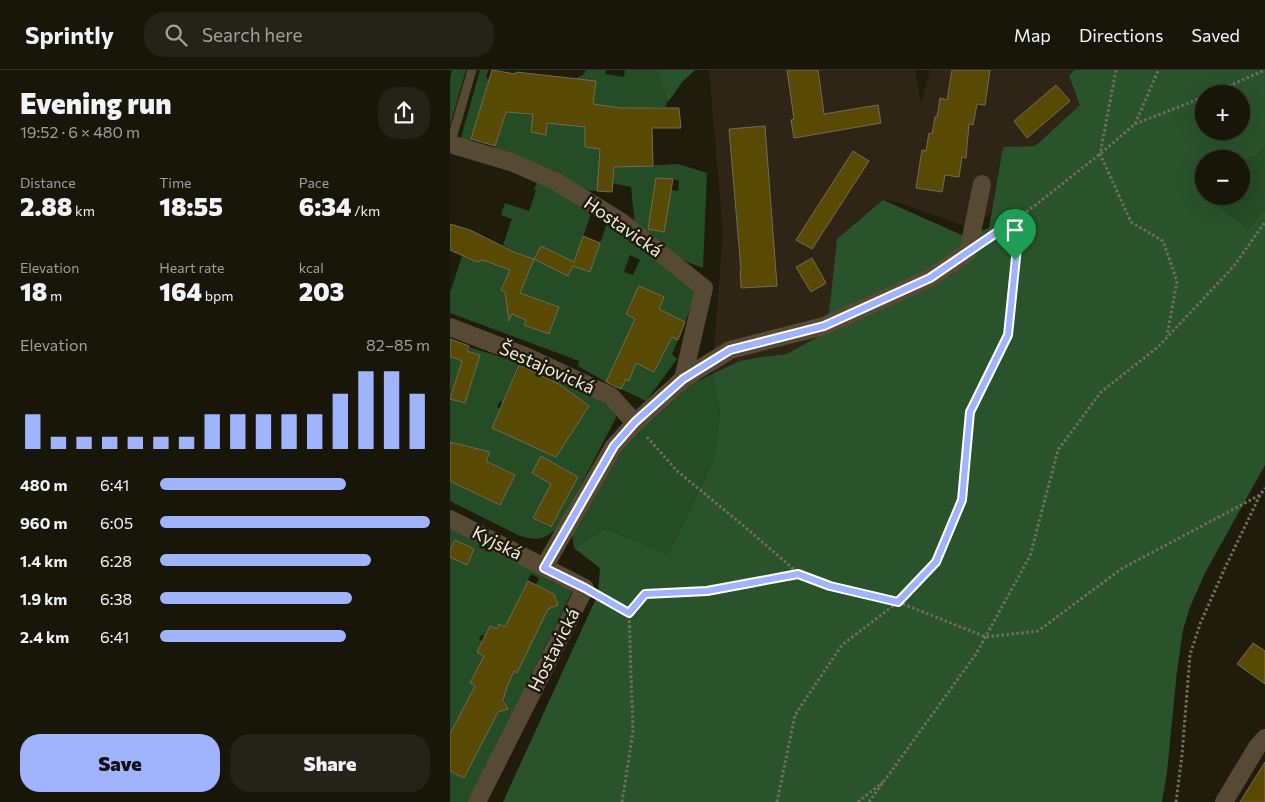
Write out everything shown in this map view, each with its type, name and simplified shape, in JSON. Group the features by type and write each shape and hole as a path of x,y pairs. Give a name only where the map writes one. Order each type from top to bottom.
{"street":[{"name":"Hostavická","path":"450,144 511,162 555,181 623,222 704,288 683,379"},
{"path":"544,568 614,446 635,422 683,379 730,350 824,326 930,278 968,252 982,184"},
{"name":"Šestajovická","path":"450,327 525,356 611,396 635,422"},
{"name":"Kyjská","path":"450,519 544,568"},
{"name":"Hostavická","path":"477,802 585,588 544,568"},
{"path":"1224,802 1257,747 1265,738"}],"lane":[{"path":"450,144 472,70"}],"path":[{"path":"1116,70 1100,154 1131,222 1163,241 1177,281 1167,337"},
{"path":"1135,124 1160,70"},
{"path":"1231,85 1265,70"},
{"path":"968,252 1033,208 1135,124 1195,101"},
{"path":"777,802 795,714 842,644 898,602 936,562 962,500 970,412 1008,335 1018,238 1015,220"},
{"path":"870,802 976,654 1030,556 1058,450 1101,392 1158,348 1234,266 1265,222"},
{"path":"635,422 676,471 745,527 798,574 830,586 898,602 986,637 1038,631 1121,569 1260,495"},
{"path":"1176,802 1182,755 1190,655 1200,624 1224,570 1265,488"},
{"path":"622,802 634,732 629,613 645,594 707,591 798,574"},
{"path":"585,588 629,613"},
{"path":"858,802 887,779"}],"shaded area":[{"path":"709,70 915,70 921,104 930,70 1073,70 1069,76 1081,105 1034,146 1003,147 991,214 964,226 897,202 883,200 828,332 787,354 762,357 712,374 723,234"}],"green space":[{"path":"452,70 466,70 450,126 450,80"},
{"path":"480,70 488,70 486,78 489,79 483,101 531,91 529,114 533,114 531,132 546,135 551,88 572,105 575,79 584,74 586,70 606,70 605,74 624,77 625,70 673,70 666,107 634,108 635,166 678,164 707,173 703,268 657,247 642,235 636,226 631,187 613,183 619,107 603,106 585,142 585,147 600,149 597,191 582,190 554,176 556,171 494,150 503,121 479,114 470,143 460,141","holes":["656,178 679,181 678,191 671,190 664,231 648,229"]},
{"path":"658,70 695,70 683,81 668,102"},
{"path":"1074,70 1265,70 1265,145 1255,157 1250,158 1250,150 1195,150 1195,205 1217,205 1248,229 1265,208 1265,465 1205,573 1190,607 1183,630 1177,671 1167,772 1162,802 503,802 598,594 600,568 574,548 606,528 668,555 714,459 720,412 712,374 740,361 787,354 827,332 837,239 883,200 964,236 989,228 1003,147 1035,146 1080,105 1069,76"},
{"path":"1265,145 1265,208 1248,229 1217,205 1250,205 1250,158 1255,157"},
{"path":"538,179 566,193 591,214 574,262 541,246 534,259 516,253 503,245 512,219 501,215 505,203 529,211"},
{"path":"608,220 623,228 634,241 697,291 685,322 682,321 684,322 683,324 657,312 664,297 649,290 642,304 632,300 626,314 635,319 629,332 645,339 652,324 676,335 674,338 678,340 672,354 677,359 646,401 621,389 626,379 629,380 631,375 628,374 641,347 649,350 642,365 654,372 665,352 628,336 606,382 578,366 579,361 450,313 450,293 462,256 477,262 483,260 510,270 501,290 510,293 506,302 508,312 512,313 534,259 568,276 573,266 590,272","holes":["630,255 640,260 633,275 624,272","534,298 559,307 549,334 524,325 528,314 524,312 527,305 531,306"]},
{"path":"469,347 519,363 503,402 500,401 497,407 532,426 554,377 605,397 616,410 616,418 560,524 551,533 542,538 520,536 450,501 450,481 500,505 508,488 500,484 506,470 486,461 490,452 450,442 450,399 465,403 480,355 468,351","holes":["570,392 589,406 558,454 542,444","541,456 578,477 550,528 533,518 553,481 545,481 532,473"]},
{"path":"450,356 462,361 450,397"},
{"path":"712,374 720,412 714,459 668,555 606,528 574,548 572,535 624,441 684,388"},
{"path":"450,528 574,588 468,802 450,802 450,771 464,778 477,752 464,739 450,732 450,557 467,565 474,549 455,540 450,550","holes":["531,574 539,578 536,585 555,594 554,597 557,602 555,606 549,607 542,621 515,607","500,624 512,631 517,672 514,671 502,698 506,705 498,712 475,686 470,683 477,670 498,663 477,652 482,641 479,640 481,635 484,636 490,626 497,629"]}],"building":[{"path":"492,70 515,74 516,72 596,81 593,104 621,108 679,108 681,128 652,128 653,166 614,167 612,192 597,191 600,149 585,147 585,127 547,123 546,135 531,132 533,114 506,112 495,146 471,139"},
{"path":"787,70 818,70 824,114 878,105 881,123 794,138 791,120 794,119"},
{"path":"952,70 990,70 985,105 977,104 973,125 969,124 966,158 962,157 959,177 945,175 942,192 916,188 922,150 926,151 929,133 932,134 940,98 947,100"},
{"path":"1056,85 1070,101 1027,138 1014,121"},
{"path":"765,126 777,286 741,288 729,129"},
{"path":"853,151 869,161 812,249 796,240"},
{"path":"656,178 673,179 664,232 648,229"},
{"path":"450,224 470,230 516,253 534,259 520,293 559,307 549,334 524,325 526,320 512,314 509,321 505,292 501,290 510,270 483,260 477,262 450,250"},
{"path":"583,236 600,243 590,272 573,266 568,276 534,259 541,246 574,262"},
{"path":"812,258 826,283 811,292 796,267"},
{"path":"639,286 664,297 659,309 685,322 678,340 672,337 654,372 636,363 629,381 626,379 621,389 606,382 635,319 626,314"},
{"path":"450,339 469,346 467,351 480,355 465,403 450,399 462,361 450,356"},
{"path":"519,365 559,384 589,406 556,457 492,428"},
{"path":"450,442 490,452 486,461 515,475 500,505 450,481"},
{"path":"541,456 578,477 551,527 533,518 551,484 532,473"},
{"path":"455,540 474,549 467,565 450,557 450,550"},
{"path":"528,581 554,594 558,605 548,609 517,673 514,671 503,700 508,709 498,712 464,778 450,771 450,734 475,686 470,683 484,656 477,652 490,626 497,629 499,624 505,627"},
{"path":"1253,643 1265,651 1265,684 1237,664"},
{"path":"1265,762 1265,802 1240,802"}],"route":[{"path":"1015,220 1018,238 1015,260 1008,335 970,412 962,500 936,562 898,602 830,586 798,574 707,591 645,594 629,613 585,588 544,568 614,446 635,422 683,379 730,350 824,326 930,278 1015,220"}]}
